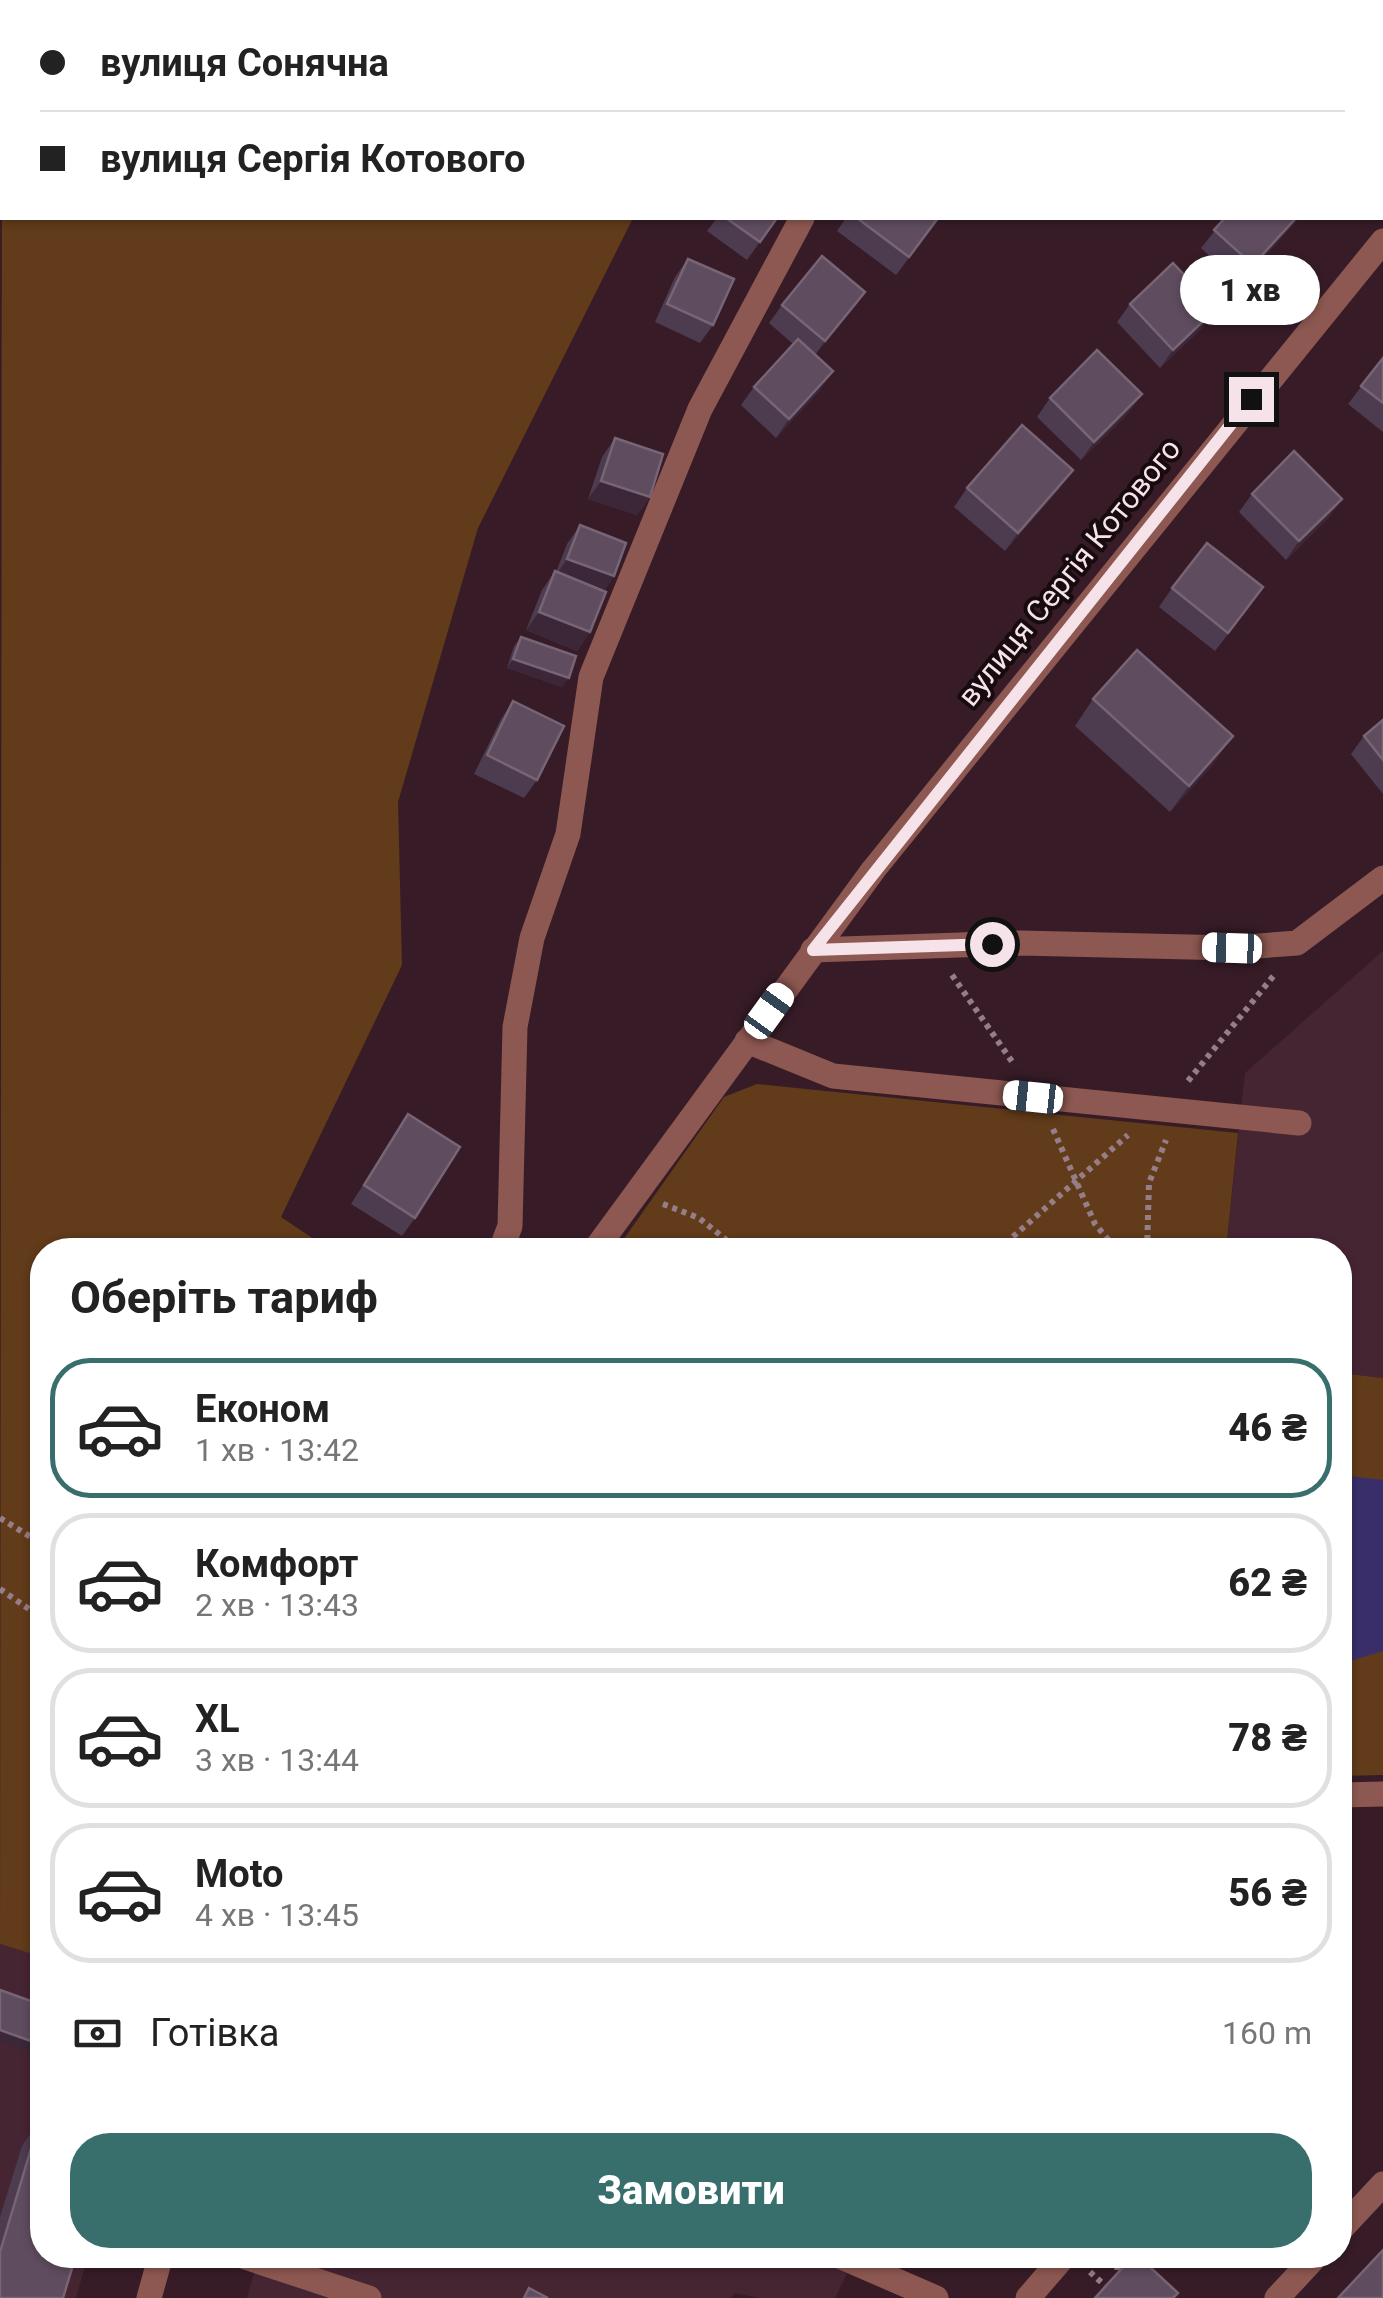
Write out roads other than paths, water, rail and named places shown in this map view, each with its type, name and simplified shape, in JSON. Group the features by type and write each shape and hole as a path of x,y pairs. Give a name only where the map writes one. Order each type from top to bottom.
{"street":[{"path":"506,1238 510,1226 516,1027 532,938 568,834 590,677 700,409 801,220"},
{"name":"вулиця Сергія Котового","path":"603,1238 813,950 1031,670 1383,240"},
{"path":"813,950 1021,943 1232,948 1298,943 1383,878"},
{"path":"747,1041 834,1076 1299,1123"},
{"path":"1352,1795 1383,1794"},
{"path":"1352,2217 1383,2184"},
{"path":"150,2298 158,2268"},
{"path":"279,2268 370,2298"},
{"path":"867,2268 936,2298"},
{"path":"1028,2298 1064,2268"},
{"path":"1277,2298 1305,2268"}]}
